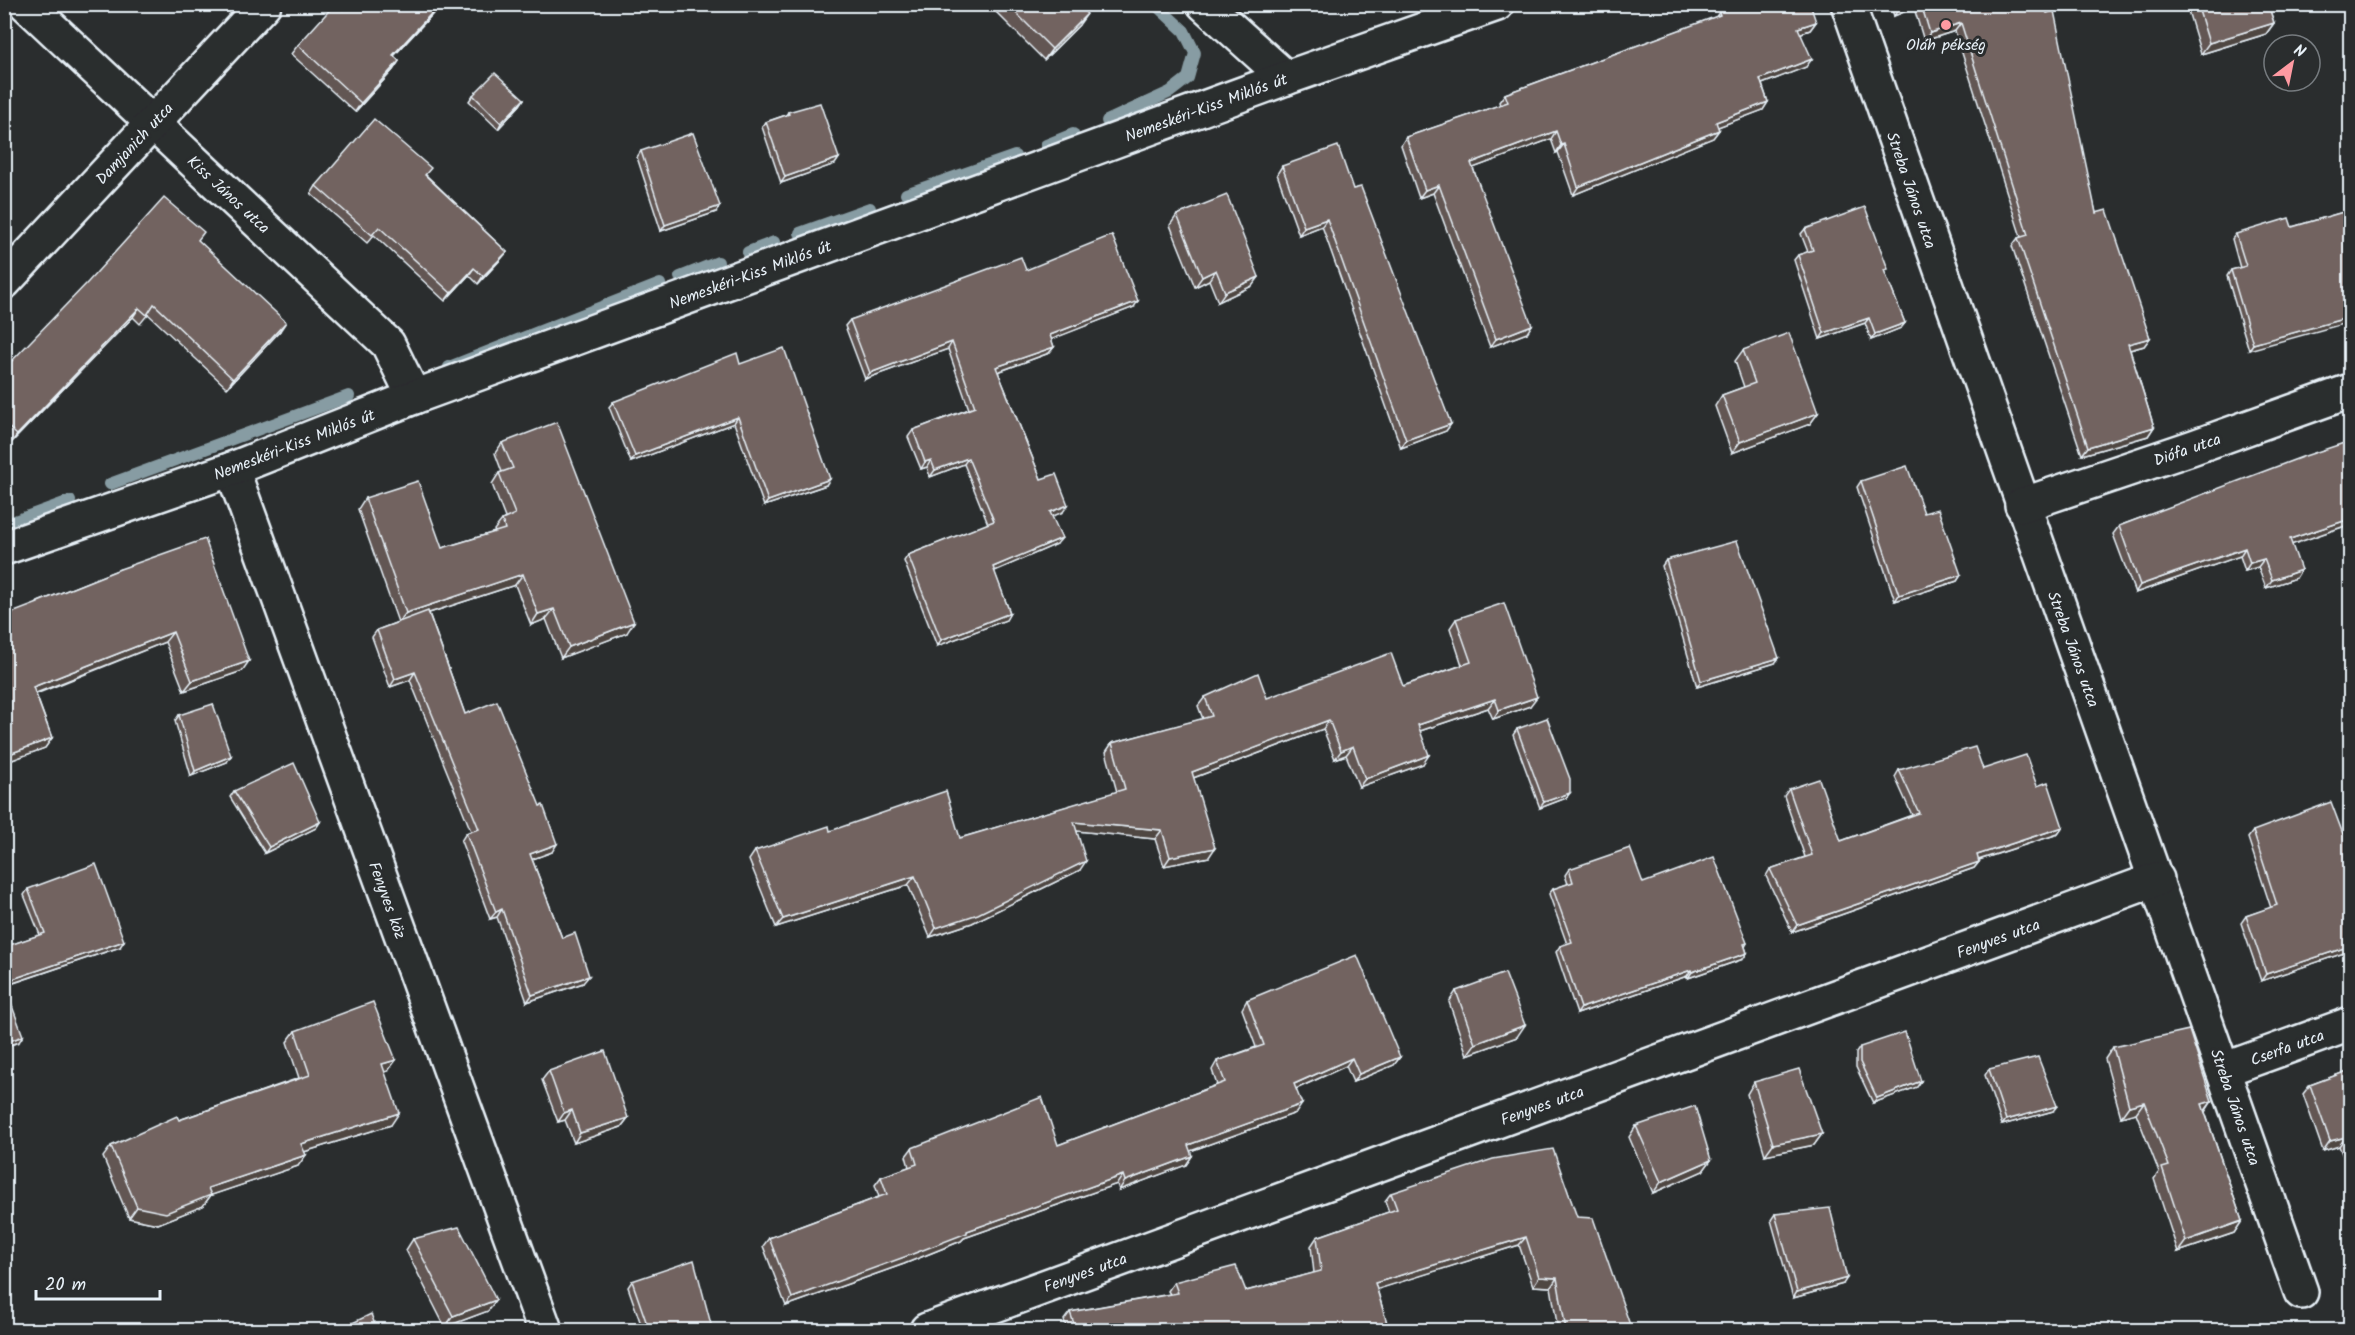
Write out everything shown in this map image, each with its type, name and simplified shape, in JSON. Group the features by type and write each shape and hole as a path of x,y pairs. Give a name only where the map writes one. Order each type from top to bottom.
{"street":[{"name":"Kiss János utca","path":"26,4 388,344 414,397"},
{"name":"Damjanich utca","path":"4,282 264,4"},
{"path":"1204,4 1286,78"},
{"name":"Nemeskéri-Kiss Miklós út","path":"4,548 232,469 414,397 1286,78 1497,4"},
{"name":"Streba János utca","path":"1848,4 2301,1292"},
{"name":"Diófa utca","path":"2022,504 2191,448 2350,391"},
{"name":"Fenyves köz","path":"232,469 545,1330"},
{"name":"Fenyves utca","path":"927,1330 2157,879"},
{"name":"Cserfa utca","path":"2223,1070 2350,1024"}],"building":[{"path":"335,4 343,10 349,4 440,4 393,55 399,61 361,103 298,45"},
{"path":"1007,4 1078,4 1087,14 1052,49"},
{"path":"1739,4 1810,4 1816,22 1798,28 1812,59 1760,79 1768,102 1716,122 1719,130 1578,187 1564,144 1561,145 1556,131 1471,163 1532,325 1496,339 1439,185 1425,190 1406,137 1508,102 1505,94 1720,15 1719,12"},
{"path":"1921,4 2044,4 2047,13 2054,11 2096,213 2107,210 2150,338 2128,344 2154,427 2088,447 2018,238 2028,235 1961,23 1930,33"},
{"path":"2197,4 2268,4 2274,23 2209,43"},
{"path":"495,73 524,99 501,123 473,95"},
{"path":"820,103 839,158 785,177 766,122 789,114 788,112"},
{"path":"374,119 431,168 425,175 507,252 483,276 474,268 451,293 379,227 372,235 316,186"},
{"path":"693,133 720,206 665,225 641,151"},
{"path":"1338,146 1353,189 1361,187 1451,424 1406,440 1327,219 1304,227 1282,166"},
{"path":"1227,195 1259,277 1225,292 1216,270 1202,277 1177,215"},
{"path":"164,198 204,232 198,240 286,322 233,379 154,304 147,315 139,308 17,435 4,423 4,369 88,282"},
{"path":"1865,207 1888,269 1884,270 1905,323 1875,334 1869,318 1824,333 1798,255 1813,250 1805,229"},
{"path":"2350,210 2350,317 2253,344 2231,270 2246,266 2236,234 2289,218 2292,227"},
{"path":"1112,235 1138,301 1050,335 1054,347 996,367 1041,479 1056,474 1068,505 1050,512 1062,538 993,567 1010,613 941,640 908,555 994,521 968,458 935,470 931,460 925,462 913,430 975,407 952,342 870,373 850,320 1021,257 1026,270"},
{"path":"1789,333 1818,413 1740,442 1722,395 1755,383 1743,350"},
{"path":"784,348 830,479 768,501 738,417 635,456 613,402 737,353 740,364"},
{"path":"557,422 634,622 569,647 554,609 538,614 523,574 406,613 365,498 418,481 442,548 505,529 502,520 515,514 499,473 513,468 502,443"},
{"path":"2350,441 2350,519 2290,539 2301,570 2272,580 2264,559 2250,563 2245,548 2140,585 2119,526"},
{"path":"1907,466 1924,513 1938,509 1961,575 1899,595 1861,481"},
{"path":"205,539 249,661 192,681 173,632 33,687 52,738 4,756 4,616 120,569"},
{"path":"1737,541 1779,658 1701,681 1666,560"},
{"path":"1504,603 1537,697 1499,710 1495,699 1418,725 1429,755 1365,779 1353,746 1341,751 1329,720 1192,772 1215,848 1170,857 1162,830 1074,822 1086,861 978,914 936,928 915,876 783,919 755,851 829,826 830,831 946,791 960,838 1125,789 1112,743 1212,716 1205,697 1258,673 1267,698 1391,653 1403,686 1471,662 1456,619"},
{"path":"428,611 465,714 497,701 540,806 543,805 557,844 530,854 562,938 575,933 589,976 532,995 502,909 496,912 466,833 479,829 415,672 395,679 377,630"},
{"path":"213,704 231,756 195,771 179,715"},
{"path":"1547,718 1570,779 1570,793 1544,802 1517,729"},
{"path":"1975,747 1983,769 2026,755 2037,786 2048,782 2063,827 1977,855 1979,862 1797,925 1770,869 1812,855 1789,789 1819,779 1841,841 1919,813 1899,770"},
{"path":"294,763 320,822 269,847 234,791"},
{"path":"2331,802 2343,834 2350,832 2350,946 2266,974 2246,916 2277,905 2253,831"},
{"path":"1630,848 1643,883 1714,857 1747,943 1744,944 1747,953 1581,1008 1560,946 1572,942 1553,889 1573,882 1569,869"},
{"path":"96,864 124,941 4,982 4,947 45,933 28,889"},
{"path":"1357,955 1400,1057 1359,1074 1352,1058 1294,1084 1302,1104 1188,1145 1192,1156 1125,1181 1123,1175 967,1231 967,1233 910,1255 792,1298 769,1238 887,1194 881,1177 917,1164 912,1148 1042,1097 1058,1145 1225,1082 1217,1061 1264,1045 1247,1000"},
{"path":"1505,973 1525,1025 1475,1044 1456,991"},
{"path":"4,984 23,1036 4,1043"},
{"path":"373,1002 396,1060 382,1064 399,1113 301,1144 306,1155 208,1188 211,1195 166,1213 137,1207 111,1146 177,1116 179,1120 310,1075 295,1031"},
{"path":"2189,1030 2212,1101 2202,1104 2242,1221 2186,1241 2162,1168 2169,1166 2144,1102 2129,1106 2113,1047"},
{"path":"1905,1032 1921,1081 1877,1098 1860,1062 1860,1047"},
{"path":"605,1051 628,1118 580,1133 572,1110 564,1113 549,1071"},
{"path":"2038,1057 2057,1106 2006,1120 1989,1069"},
{"path":"1799,1069 1822,1134 1773,1144 1754,1082"},
{"path":"2350,1070 2350,1148 2346,1137 2330,1141 2310,1085"},
{"path":"1695,1106 1711,1160 1661,1182 1636,1126"},
{"path":"1553,1149 1577,1217 1593,1218 1630,1325 1614,1330 1566,1330 1557,1278 1539,1277 1526,1237 1375,1283 1389,1330 1310,1330 1307,1323 1286,1330 1076,1330 1070,1312 1178,1293 1174,1282 1236,1266 1246,1291 1321,1271 1317,1237 1397,1209 1391,1193 1493,1159"},
{"path":"1830,1208 1847,1278 1797,1292 1775,1214"},
{"path":"459,1227 496,1300 453,1316 413,1239"},
{"path":"694,1260 712,1328 706,1330 649,1330 632,1281"},
{"path":"371,1314 377,1330 338,1330"}],"waterway":[{"path":"1107,121 1170,92 1188,78 1195,53 1184,31 1155,4"},
{"path":"1046,145 1073,134"},
{"path":"906,194 1015,156"},
{"path":"800,233 870,208"},
{"path":"748,252 774,242"},
{"path":"680,277 718,262"},
{"path":"449,367 660,284"},
{"path":"110,484 349,396"},
{"path":"4,525 70,501"}],"place":[{"name":"Oláh pékség","path":"1946,25"}]}
